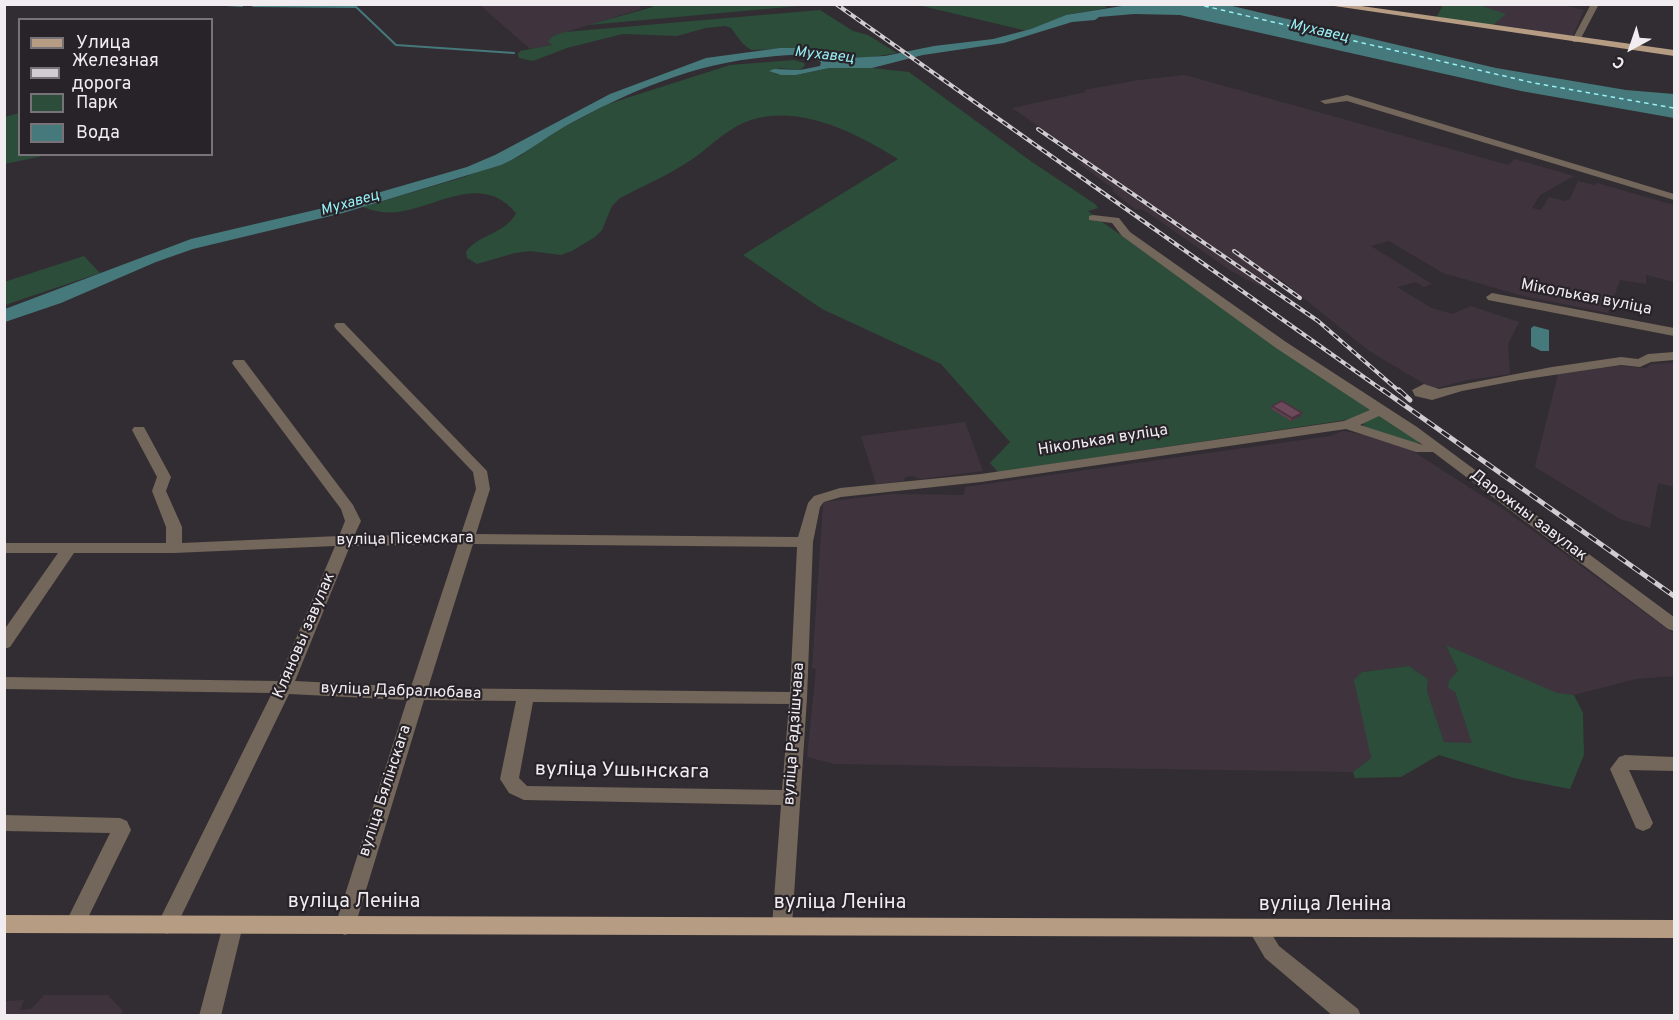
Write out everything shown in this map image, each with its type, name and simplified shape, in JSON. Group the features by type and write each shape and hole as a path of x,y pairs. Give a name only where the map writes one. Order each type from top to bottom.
{"main road":[{"path":"1325,4 1354,6 1674,53"},
{"name":"вуліца Леніна","path":"4,924 1674,929"}],"street":[{"path":"1576,40 1595,4"},
{"path":"1325,101 1347,98 1674,197"},
{"name":"Дарожны завулак","path":"1093,218 1115,220 1126,234 1287,349 1412,430 1674,625"},
{"name":"Міколькая вуліца","path":"1492,297 1674,332"},
{"name":"вуліца Бялінскага","path":"340,326 480,471 483,489 362,866 345,926"},
{"path":"1436,392 1621,361 1640,363 1648,358 1674,356"},
{"name":"Кляновы завулак","path":"167,925 284,687 353,521 352,515 239,363"},
{"path":"1347,425 1380,411"},
{"name":"Ніколькая вуліца","path":"805,542 813,506 819,499 840,493 981,478 1347,425 1421,449 1435,448"},
{"path":"138,430 164,477 159,491 174,527 174,548"},
{"name":"вуліца Пісемскага","path":"4,548 174,548 466,539 805,542"},
{"name":"вуліца Радзішчава","path":"782,926 798,698 805,542"},
{"path":"4,643 69,549"},
{"name":"вуліца Дабралюбава","path":"4,683 284,687 418,694 798,698"},
{"name":"вуліца Ушынскага","path":"526,695 509,779 516,788 524,793 790,798"},
{"path":"1643,823 1619,769 1625,762 1674,764"},
{"path":"4,823 120,826 121,830 75,924"},
{"path":"210,1016 233,925"},
{"path":"1258,929 1272,952 1350,1016"}],"shaded area":[{"path":"638,4 641,9 553,36 549,41 553,45 530,49 480,5"},
{"path":"1557,4 1584,10 1573,36 1494,24 1505,14 1479,5"},
{"path":"1185,75 1508,165 1515,159 1574,176 1540,195 1532,208 1541,210 1549,197 1564,201 1570,199 1578,181 1594,185 1597,183 1674,205 1674,282 1646,275 1646,284 1620,280 1608,313 1523,296 1443,273 1389,241 1371,246 1432,284 1424,287 1416,282 1397,287 1432,308 1452,314 1471,306 1519,322 1508,344 1510,374 1468,380 1433,389 1369,351 1280,279 1259,286 1231,271 1144,210 1135,209 1112,191 1114,189 1079,164 1088,160 1012,108 1086,92 1084,90 1139,80"},
{"path":"1674,363 1674,487 1658,483 1650,528 1620,519 1535,467 1558,374 1619,366 1646,368 1651,364"},
{"path":"965,422 983,471 920,479 913,476 905,477 904,481 876,484 861,436"},
{"path":"1343,431 1365,435 1411,450 1506,511 1674,634 1674,676 1636,679 1574,695 1557,694 1446,645 1458,671 1453,678 1455,692 1473,744 1444,742 1427,691 1428,679 1409,666 1362,672 1371,758 1353,772 834,764 807,757 816,669 812,668 825,502 891,494 964,495 965,487 1330,436"},
{"path":"44,995 108,995 123,1011 121,1016 5,1015 5,1001 24,1000 20,1010 31,1009"}],"green space":[{"path":"1105,4 1106,8 1066,15 1027,31 918,5"},
{"path":"652,5 810,5 588,25 653,7"},
{"path":"1443,5 1479,5 1506,14 1492,26 1436,18"},
{"path":"820,10 853,31 868,35 897,53 848,58 802,48 751,50 743,44 731,28 725,26 706,28 677,36 623,34 567,48 533,61 519,58 518,54 520,51 552,45 548,41 553,36 565,32"},
{"path":"794,60 804,63 805,66 800,70 779,68 775,74 796,75 829,68 872,68 909,72 1032,162 1095,204 1098,208 1088,211 1098,219 1372,411 1359,418 998,472 990,463 1010,442 941,364 822,309 743,255 898,159 846,131 808,118 770,116 751,120 735,127 685,164 620,198 612,206 602,230 595,237 561,255 530,251 477,264 467,258 466,252 471,246 506,225 516,213 501,200 485,194 451,197 398,212 381,212 363,207 464,177 520,156 553,133 608,104 730,65"},
{"path":"18,113 18,156 42,156 5,164 5,117"},
{"path":"84,256 100,273 5,305 4,282"},
{"path":"1376,416 1385,416 1419,442 1415,444 1362,429 1365,421"},
{"path":"1446,645 1557,693 1574,695 1583,713 1584,755 1570,789 1514,778 1439,755 1401,777 1355,778 1353,772 1371,758 1354,680 1362,672 1409,666 1428,679 1427,691 1444,742 1472,743 1455,692 1448,687 1449,681 1458,671"}],"water":[{"name":"Мухавец","path":"1128,5 1228,5 1496,68 1626,90 1674,94 1674,118 1521,91 1180,15 1134,14 1099,17 1095,20 1072,22 1004,43 923,55 872,68 829,68 796,75 781,75 769,71 774,69 800,70 820,66 821,62 802,55 740,60 688,73 637,91 564,127 518,157 501,165 343,213 193,249 156,262 61,303 5,322 5,309 191,239 332,206 467,167 495,155 610,94 706,58 780,48 802,48 848,58 885,56 934,46 993,39 1031,29 1066,15"},
{"path":"1534,326 1549,330 1549,351 1541,351 1531,346 1531,328"}],"building":[{"path":"1282,401 1302,413 1292,418 1272,406"}],"waterway":[{"path":"210,4 242,6"},
{"path":"353,4 396,45 514,53"},
{"path":"253,6 355,7"}],"ferry route":[{"path":"1196,4 1534,83 1674,108"}],"railway":[{"path":"836,4 1385,392"},
{"path":"1038,129 1318,321 1400,392"},
{"path":"1234,251 1300,298"},
{"path":"1383,390 1674,596"},
{"path":"1399,390 1410,400"}]}
